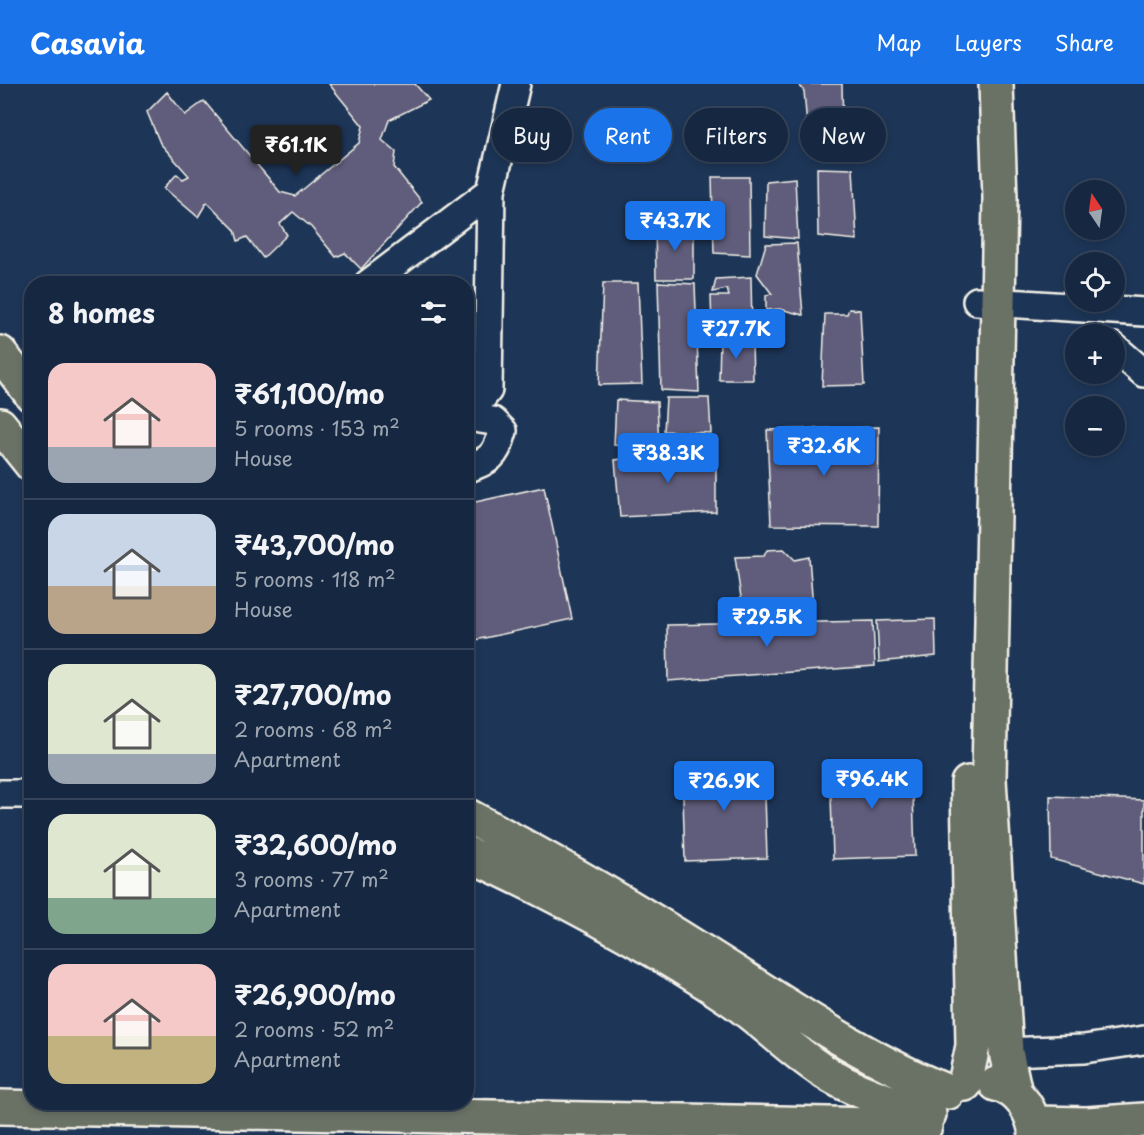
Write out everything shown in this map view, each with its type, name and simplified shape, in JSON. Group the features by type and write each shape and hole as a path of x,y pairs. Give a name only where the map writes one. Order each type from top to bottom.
{"main road":[{"path":"975,84 978,198 987,301 989,779 1006,1052 1015,1093"},
{"path":"938,1110 973,1046 968,779 987,301 1000,198 996,84"},
{"path":"0,353 24,384"},
{"path":"0,425 24,455"},
{"path":"474,819 643,913 852,1046 914,1078 938,1110"},
{"path":"474,858 531,883 700,979 733,1000 778,1039 821,1070 871,1096 938,1110"},
{"path":"474,1109 938,1110 991,1083 1015,1093 1027,1106 1036,1129 1144,1120"},
{"path":"0,1107 24,1107"}],"street":[{"path":"474,409 488,390 491,191 516,84"},
{"path":"379,276 491,191"},
{"path":"987,301 1065,306"},
{"path":"1125,311 1144,312"},
{"path":"1125,357 1144,373"},
{"path":"0,364 24,395"},
{"path":"474,419 493,421 503,431 499,445 490,460 474,466"},
{"path":"0,794 24,794"},
{"path":"0,811 24,811"},
{"path":"1006,1052 1084,1049 1144,1040"}],"building":[{"path":"329,84 415,84 429,100 389,120 382,140 396,152 394,167 422,202 361,269 345,253 336,257 311,227 293,212 280,224 287,235 263,258 247,237 238,241 235,230 207,202 198,217 164,188 177,174 183,179 189,176 160,143 147,112 167,92 185,115 204,101 280,192 295,196 359,143 363,126"},
{"path":"798,84 842,84 843,108 805,108 804,91"},
{"path":"817,168 853,169 857,240 818,236"},
{"path":"712,177 749,177 750,255 714,253"},
{"path":"795,178 798,239 765,236 766,181"},
{"path":"694,224 694,279 656,279 655,225"},
{"path":"797,243 803,315 780,309 766,310 766,295 772,294 757,274 766,244"},
{"path":"751,277 752,330 712,326 711,296 729,296 727,289 713,292 716,279"},
{"path":"658,282 695,284 699,392 661,390"},
{"path":"603,283 638,283 642,384 599,385"},
{"path":"849,309 860,310 864,385 822,386 825,314 847,314"},
{"path":"720,340 752,341 753,380 719,380"},
{"path":"666,398 709,398 711,433 664,431"},
{"path":"616,400 657,402 659,448 614,445"},
{"path":"879,427 878,526 771,525 767,430"},
{"path":"716,447 716,512 620,517 615,460"},
{"path":"544,487 572,619 474,640 474,502"},
{"path":"784,549 795,560 809,557 813,608 743,611 735,557 764,556 767,550"},
{"path":"935,619 936,656 879,662 877,621"},
{"path":"873,621 875,666 668,681 667,625"},
{"path":"912,762 915,856 833,859 830,764"},
{"path":"764,764 767,858 685,861 682,766"},
{"path":"1050,796 1144,800 1144,884 1051,859"}]}
